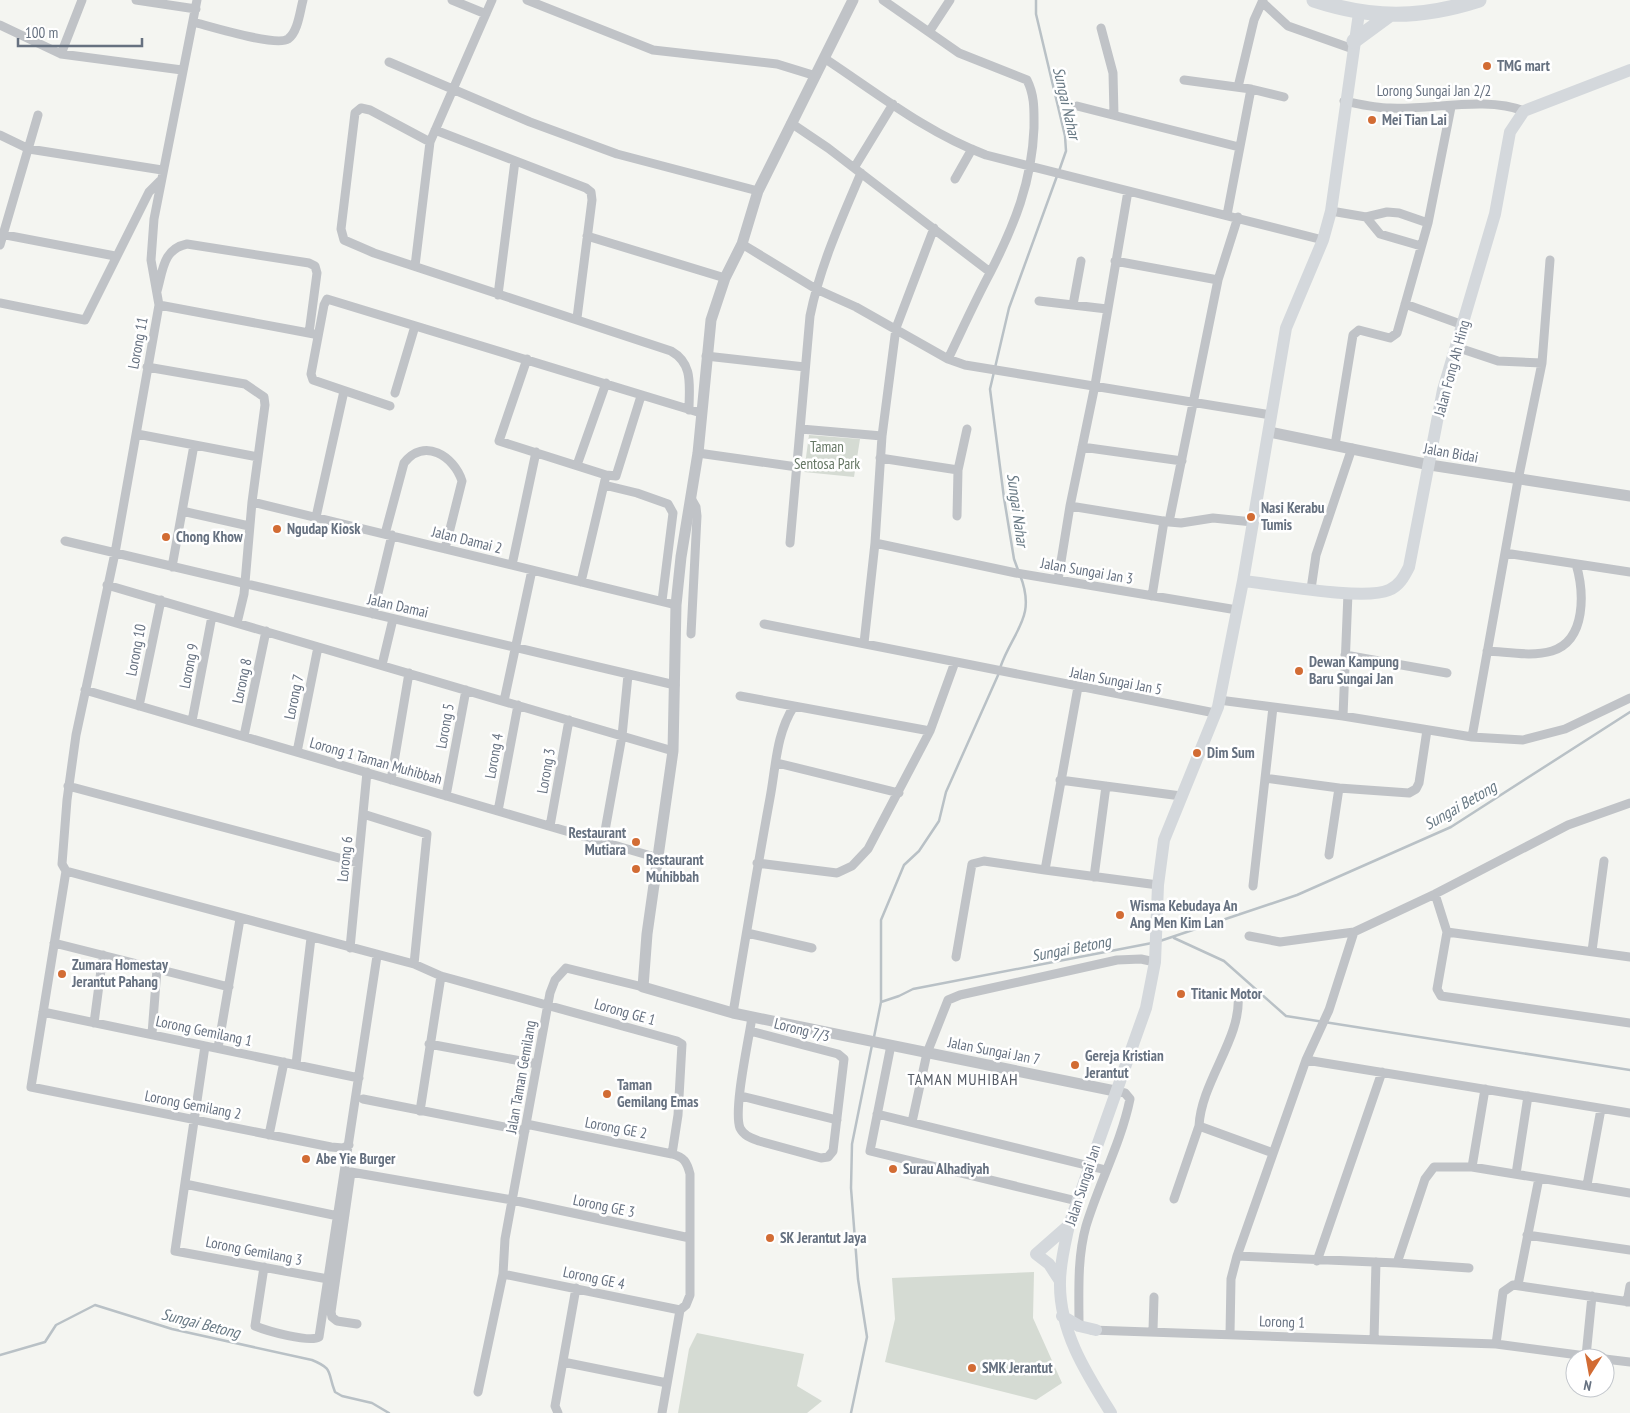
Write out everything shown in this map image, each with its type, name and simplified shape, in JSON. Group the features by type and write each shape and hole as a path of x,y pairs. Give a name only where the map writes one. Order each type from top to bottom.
{"main road":[{"path":"1314,0 1356,6 1388,16 1404,16 1451,8 1478,0"},
{"name":"Jalan Sungai Jan","path":"1111,1413 1075,1348 1066,1330 1062,1316 1060,1281 1068,1225 1146,1008 1155,958 1158,886 1164,840 1202,750 1219,700 1243,581 1286,328 1323,240 1330,211 1353,45 1356,6"},
{"path":"1353,45 1370,27 1388,16"},
{"path":"1524,110 1630,70"},
{"name":"Jalan Fong Ah Hing","path":"1243,581 1348,593 1384,591 1397,585 1404,577 1409,567 1430,466 1443,390 1495,214 1510,132 1524,110"},
{"path":"1060,1281 1049,1264 1036,1254 1068,1225"},
{"path":"1062,1316 1079,1326 1098,1330"},
{"path":"1075,1348 1088,1334 1098,1330"}],"street":[{"path":"61,54 82,0"},
{"path":"136,0 196,5"},
{"path":"193,22 264,40 283,41 288,39 294,31 303,0"},
{"path":"452,0 486,14"},
{"path":"414,266 430,142 492,0"},
{"path":"527,0 653,50 777,64 816,76"},
{"path":"643,987 647,934 673,751 676,605 681,557 692,500 698,453 710,320 726,278 742,244 758,191 853,0"},
{"path":"883,0 959,53 1028,80 1034,95 1030,165 1024,197 1006,242 948,359"},
{"path":"929,32 950,0"},
{"path":"1238,87 1254,20 1263,1 1288,26 1314,37 1353,45"},
{"name":"Lorong 11","path":"31,1087 66,871 62,860 68,786 85,690 115,553 159,305 150,250 160,180 196,5"},
{"path":"0,26 61,54 182,70"},
{"path":"1101,28 1113,73 1114,115"},
{"path":"824,58 937,132 972,149 1071,178 1227,214 1323,240"},
{"path":"389,62 530,122 617,154 758,191"},
{"path":"1184,80 1251,89 1284,97"},
{"path":"1227,214 1251,89"},
{"name":"Lorong Sungai Jan 2/2","path":"1344,101 1389,108 1491,104 1509,105 1524,110"},
{"path":"790,543 810,316 816,289 858,170 893,104"},
{"path":"1078,106 1239,148"},
{"path":"1335,445 1353,335 1359,330 1386,338 1394,337 1428,223 1451,107"},
{"path":"430,142 370,110 361,108 355,113 341,229 342,237 348,244 498,295 576,318 653,344 679,356 689,369 689,410"},
{"path":"0,245 38,115"},
{"path":"791,123 858,170 990,272"},
{"path":"435,130 586,188 590,192 592,200 576,318"},
{"path":"0,135 29,149 162,170"},
{"path":"955,179 972,149"},
{"path":"498,295 515,161"},
{"path":"0,303 85,320 115,256 149,192 160,180"},
{"path":"1058,580 1070,506 1095,385 1128,191"},
{"path":"1330,211 1366,217 1387,212 1399,213 1428,223"},
{"path":"1152,596 1167,521 1182,461 1218,280 1238,217"},
{"path":"1366,217 1380,234 1422,246"},
{"path":"864,643 875,543 882,436 896,328 934,228"},
{"path":"2,234 115,256"},
{"path":"587,236 726,278"},
{"path":"156,293 166,257 174,248 187,244 309,263 315,266 317,273 309,333"},
{"path":"742,244 816,289 896,328 948,359 966,366 1194,400 1271,414"},
{"path":"1472,738 1518,480 1542,363 1550,260"},
{"path":"1073,305 1081,261"},
{"path":"1115,261 1218,280"},
{"path":"390,406 313,380 311,374 324,305 327,299 526,358 641,396 701,413"},
{"path":"1039,301 1107,309"},
{"path":"1405,304 1463,325"},
{"path":"159,305 319,335"},
{"path":"395,393 415,326"},
{"path":"1456,347 1498,361 1542,363"},
{"path":"706,356 805,367"},
{"path":"526,358 498,441 606,475 616,476 641,396"},
{"path":"147,368 245,384 264,397 265,405 249,526 244,583 237,623"},
{"path":"577,465 606,383"},
{"path":"316,517 344,392"},
{"path":"801,429 882,436"},
{"path":"957,516 958,470 967,429"},
{"name":"Jalan Bidai","path":"1269,432 1430,466 1630,496"},
{"path":"137,434 258,457"},
{"path":"172,567 194,445"},
{"path":"1082,447 1182,461"},
{"path":"1311,589 1316,555 1352,448"},
{"path":"373,614 404,463 410,456 420,452 432,451 452,461 462,481 445,549"},
{"path":"512,565 536,452"},
{"path":"698,453 797,467"},
{"path":"880,458 958,470"},
{"path":"581,582 606,475"},
{"path":"604,485 637,492 668,504 673,513 662,601"},
{"path":"691,634 697,516 696,507 692,500"},
{"name":"Jalan Damai 2","path":"252,502 676,605"},
{"path":"1070,506 1181,523 1213,518 1253,522"},
{"path":"182,511 249,526"},
{"name":"Jalan Damai","path":"64,540 675,685"},
{"name":"Jalan Sungai Jan 3","path":"875,543 1016,573 1237,610"},
{"path":"1505,553 1630,572"},
{"path":"1487,651 1537,654 1551,651 1565,644 1576,630 1579,621 1579,575 1576,564"},
{"path":"504,701 532,570"},
{"path":"107,585 673,751"},
{"path":"1343,716 1348,593"},
{"name":"Lorong 10","path":"139,706 161,600"},
{"name":"Lorong 9","path":"192,721 212,616"},
{"path":"382,665 393,619"},
{"name":"Jalan Sungai Jan 5","path":"764,624 1215,713"},
{"name":"Lorong 8","path":"244,736 266,631"},
{"name":"Lorong 7","path":"297,752 318,647"},
{"path":"1345,655 1448,672"},
{"path":"757,863 825,872 846,870 861,859 899,793 930,730 955,662"},
{"path":"392,780 409,673"},
{"path":"603,842 622,736 628,675"},
{"path":"1045,870 1078,687"},
{"name":"Lorong 1 Taman Muhibbah","path":"85,690 658,858"},
{"name":"Lorong 5","path":"446,796 466,690"},
{"path":"740,696 930,730"},
{"path":"1219,700 1343,716 1472,738 1534,738 1565,729 1630,698"},
{"name":"Lorong 4","path":"498,811 518,705"},
{"path":"733,1013 757,863 781,733 794,706"},
{"path":"1253,886 1273,707"},
{"name":"Lorong 3","path":"550,826 569,720"},
{"path":"1265,778 1403,794 1416,789 1420,783 1427,730"},
{"path":"776,763 899,793"},
{"name":"Lorong 6","path":"350,948 367,772"},
{"path":"1060,780 1181,796"},
{"path":"68,786 358,863"},
{"path":"1094,877 1106,786"},
{"path":"1329,855 1339,788"},
{"path":"1249,936 1280,942 1354,932 1435,894 1568,824 1630,804"},
{"path":"363,814 427,834 414,964"},
{"path":"1592,951 1604,861"},
{"path":"956,957 972,864 984,862 1158,886"},
{"path":"66,871 378,956 414,964 441,976 548,1004"},
{"path":"1435,894 1448,932 1438,989 1441,996 1630,1024"},
{"path":"218,1048 240,919"},
{"path":"1230,1334 1229,1294 1237,1256 1306,1060 1329,1010 1354,932"},
{"path":"1448,932 1630,957"},
{"path":"747,933 812,948"},
{"path":"296,1064 311,938"},
{"path":"54,943 229,987"},
{"path":"94,1022 103,955"},
{"path":"264,1267 255,1326 315,1340 319,1337 378,956"},
{"path":"912,1122 928,1053 945,1005 953,998 1117,960 1155,958"},
{"name":"Jalan Taman Gemilang","path":"478,1392 503,1274 503,1255 512,1200 548,1004 555,980 566,968 643,987"},
{"path":"152,1034 157,969"},
{"path":"420,1111 441,976"},
{"name":"Jalan Sungai Jan 7","path":"643,987 733,1013 1115,1091"},
{"path":"1174,1198 1199,1126 1201,1105 1237,1019 1238,996"},
{"name":"Lorong GE 1","path":"548,1004 678,1041 682,1044 678,1115 672,1154"},
{"name":"Lorong Gemilang 1","path":"43,1012 359,1078"},
{"path":"740,1096 837,1120 833,1151 828,1157 821,1158 759,1141 744,1134 739,1122 740,1096 752,1017"},
{"name":"Lorong 7/3","path":"750,1032 842,1056 845,1062 837,1120"},
{"path":"429,1044 537,1064"},
{"path":"889,1045 870,1151 1077,1201"},
{"path":"205,1046 185,1184 338,1216"},
{"path":"1306,1060 1630,1113"},
{"path":"269,1135 284,1062"},
{"path":"1316,1261 1382,1072"},
{"name":"Lorong Gemilang 2","path":"31,1087 332,1147 343,1148 349,1145"},
{"path":"1472,1167 1485,1089"},
{"path":"1079,1326 1080,1267 1086,1228 1130,1099 1124,1093 1115,1091"},
{"path":"1516,1174 1528,1096"},
{"name":"Lorong GE 2","path":"363,1099 420,1111 672,1154"},
{"path":"1587,1185 1601,1108"},
{"path":"877,1114 1090,1164 1106,1170"},
{"path":"1199,1126 1273,1153"},
{"path":"662,1413 680,1310 686,1305 690,1296 690,1174 683,1158 672,1154"},
{"path":"1397,1263 1429,1172 1439,1166 1472,1167 1630,1193"},
{"name":"Lorong GE 3","path":"357,1324 337,1321 332,1317 351,1172 512,1200 690,1238"},
{"path":"1518,1285 1539,1178"},
{"name":"Lorong Gemilang 3","path":"185,1184 175,1251 328,1279"},
{"path":"1527,1235 1630,1250"},
{"path":"1237,1256 1469,1268"},
{"path":"1374,1340 1376,1262"},
{"name":"Lorong GE 4","path":"503,1274 680,1310"},
{"path":"1496,1344 1503,1292 1509,1286 1518,1285 1629,1302 1630,1286"},
{"path":"558,1413 555,1406 576,1288"},
{"path":"1587,1348 1592,1296"},
{"path":"1153,1330 1154,1297"},
{"name":"Lorong 1","path":"1066,1330 1153,1330 1496,1344 1565,1353"},
{"path":"1615,1360 1630,1362"},
{"path":"563,1362 668,1383"}],"green space":[{"name":"Taman Sentosa Park","path":"809,435 860,439 854,477 804,472"},
{"name":"SMK Jerantut","path":"1034,1272 1033,1318 1062,1383 1036,1400 885,1362 895,1319 892,1278"},
{"path":"697,1333 804,1354 797,1386 822,1401 807,1413 678,1413 689,1349"}],"waterway":[{"name":"Sungai Nahar","path":"1036,0 1036,14 1065,136 1066,151 1059,171"},
{"name":"Sungai Nahar","path":"1018,570 1014,559 1004,498 990,389 1009,308 1057,176"},
{"name":"Sungai Nahar","path":"1000,668 1025,613 1025,590 1020,575"},
{"name":"Sungai Nahar","path":"874,1037 881,1002 881,920 904,865 919,851 939,821 946,792 999,673"},
{"name":"Sungai Betong","path":"1160,941 1297,895 1451,827 1630,712"},
{"path":"1174,938 1224,961 1286,1016 1630,1070"},
{"name":"Sungai Betong","path":"881,1002 913,989 1152,943"},
{"name":"Sungai Betong","path":"851,1413 867,1337 858,1279 851,1188 852,1144 872,1045"},
{"name":"Sungai Betong","path":"0,1355 45,1342 56,1325 95,1305 172,1329 312,1360 327,1369 335,1392 342,1396 372,1403 389,1413"}],"place":[{"name":"TMG mart","path":"1487,66"},
{"name":"Mei Tian Lai","path":"1372,120"},
{"name":"Nasi Kerabu Tumis","path":"1251,517"},
{"name":"Ngudap Kiosk","path":"277,529"},
{"name":"Chong Khow","path":"166,537"},
{"name":"Dewan Kampung Baru Sungai Jan","path":"1299,671"},
{"name":"Dim Sum","path":"1197,753"},
{"name":"Restaurant Mutiara","path":"636,842"},
{"name":"Restaurant Muhibbah","path":"636,869"},
{"name":"Wisma Kebudaya An Ang Men Kim Lan","path":"1120,915"},
{"name":"Zumara Homestay Jerantut Pahang","path":"62,974"},
{"name":"Titanic Motor","path":"1181,994"},
{"name":"Gereja Kristian Jerantut","path":"1075,1065"},
{"name":"Taman Gemilang Emas","path":"607,1094"},
{"name":"Abe Yie Burger","path":"306,1159"},
{"name":"Surau Alhadiyah","path":"893,1169"},
{"name":"SK Jerantut Jaya","path":"770,1238"},
{"name":"SMK Jerantut","path":"972,1368"}],"district":[{"name":"TAMAN MUHIBAH","path":"963,1079"}]}
